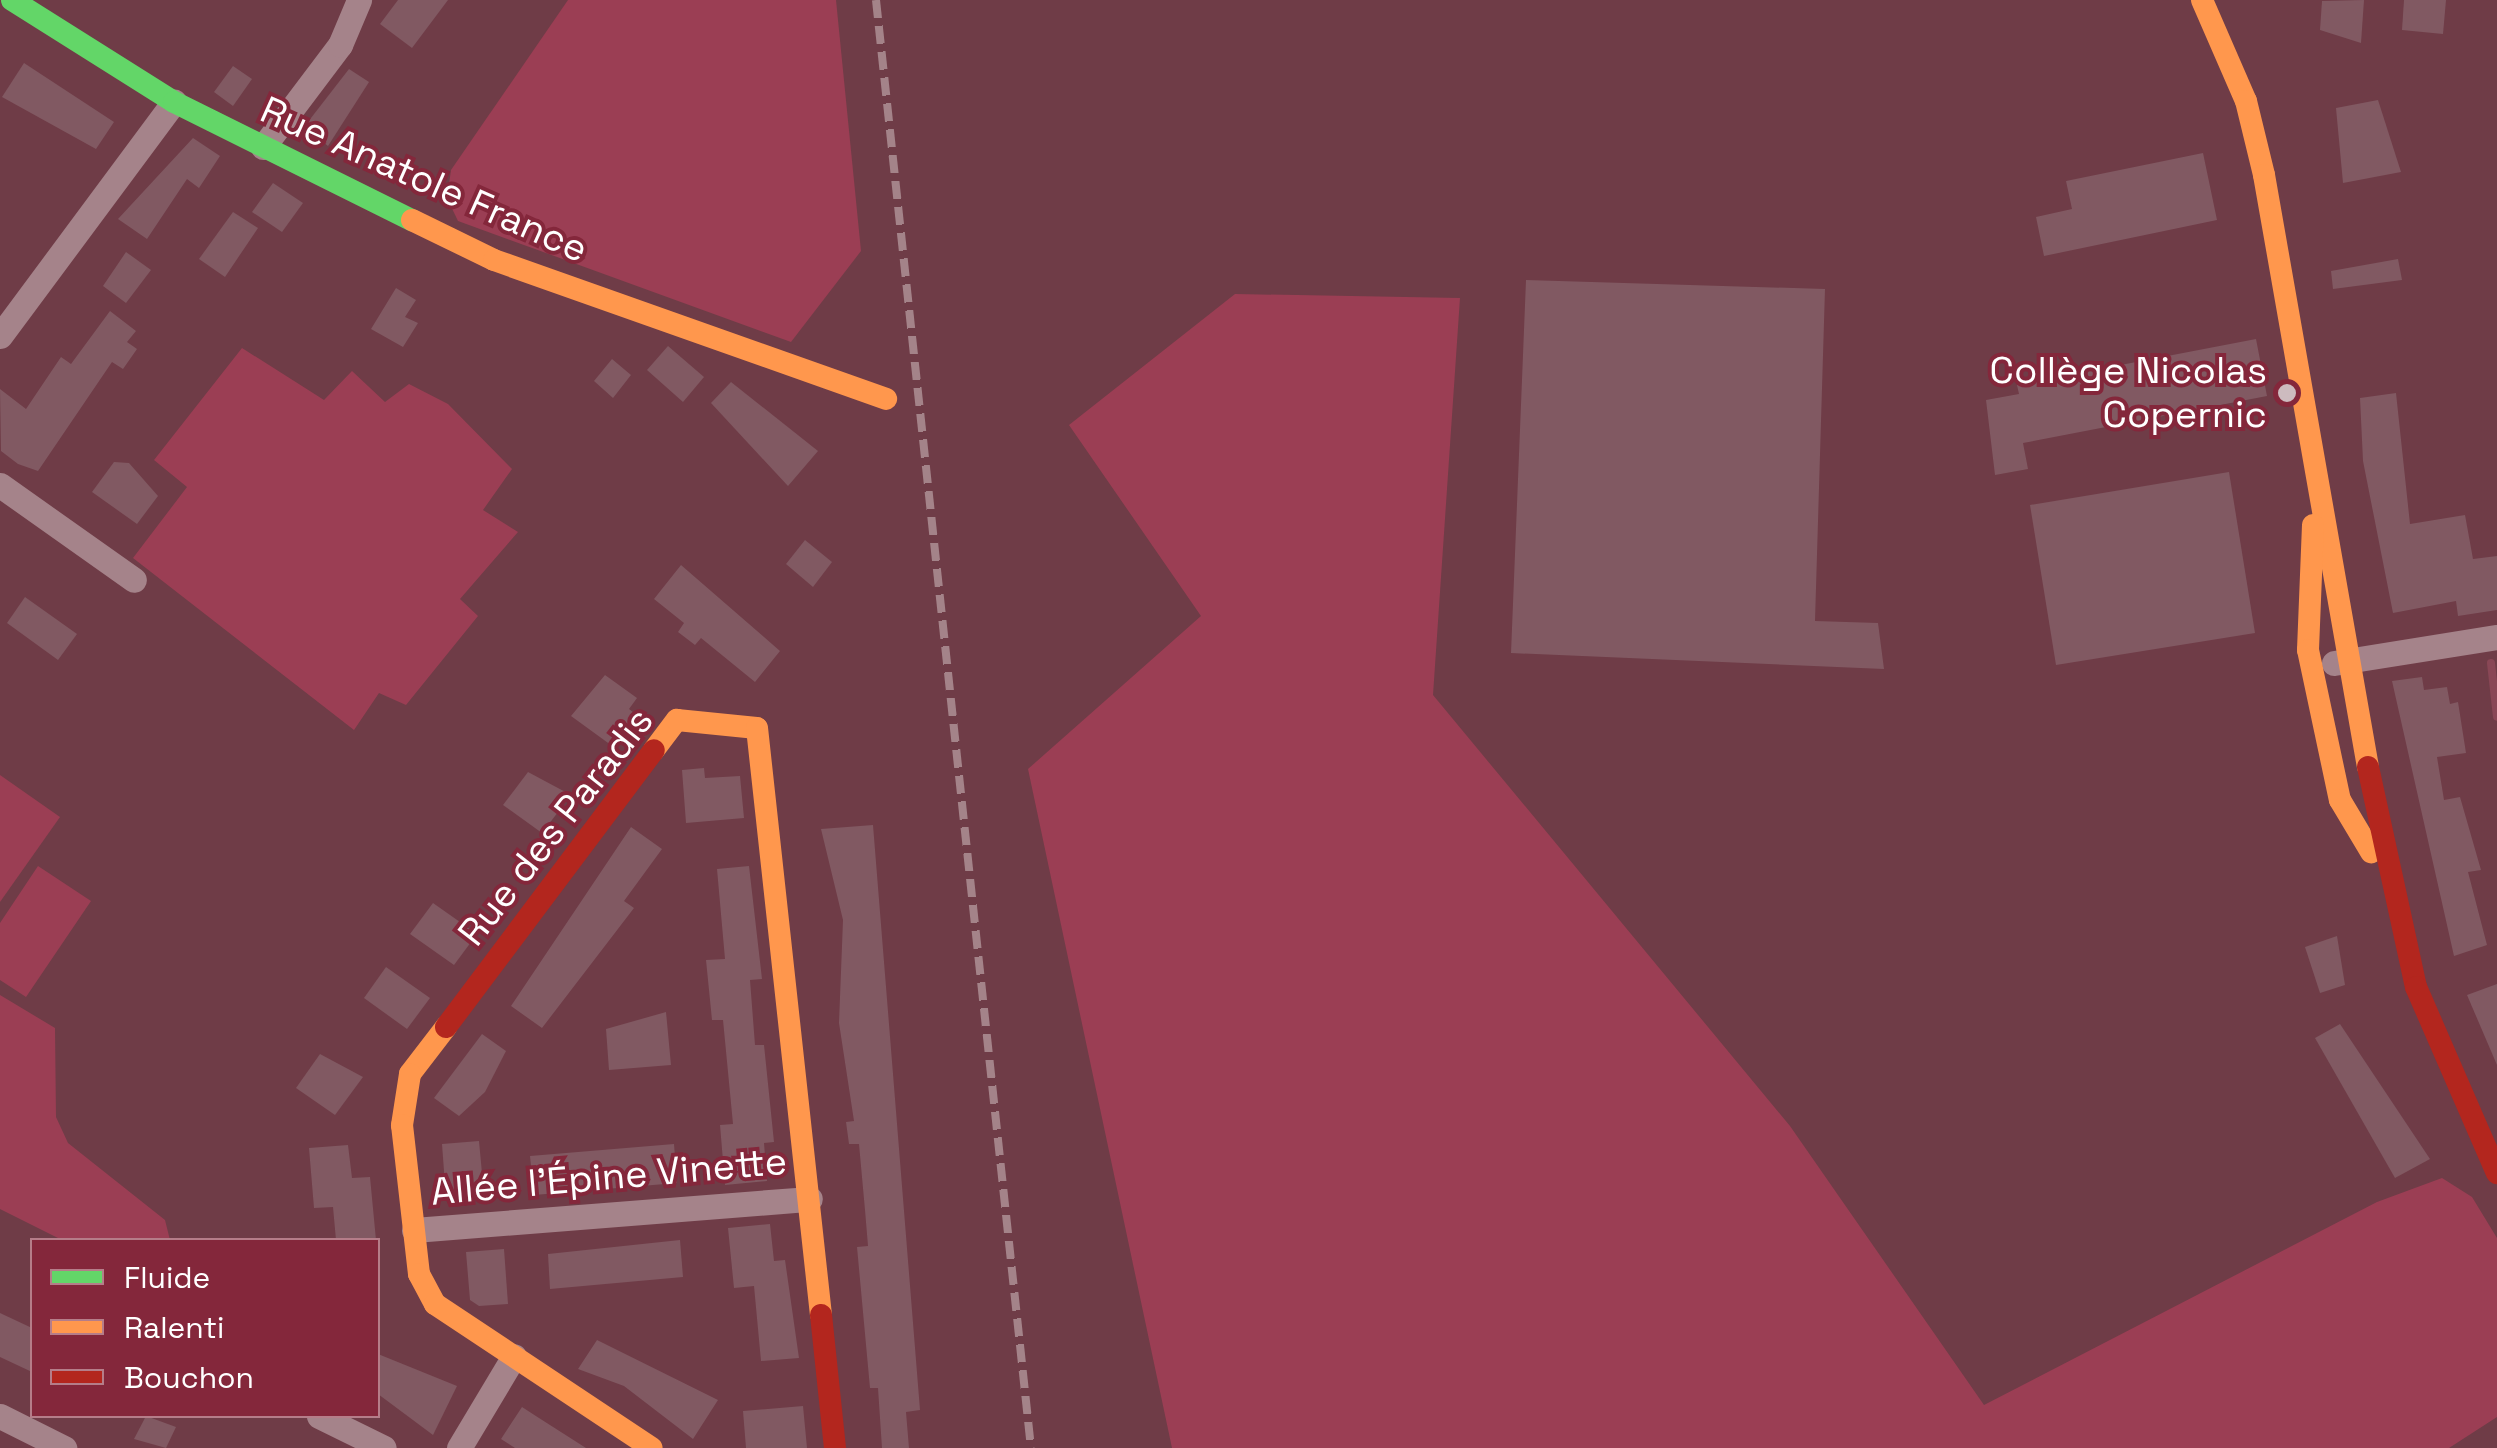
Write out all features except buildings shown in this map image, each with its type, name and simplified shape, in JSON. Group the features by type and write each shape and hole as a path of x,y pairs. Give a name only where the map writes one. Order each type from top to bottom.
{"street":[{"name":"Rue Anatole France","path":"12,0 174,102 494,260 886,398"},
{"path":"263,147 340,45 359,0"},
{"path":"2202,0 2231,61 2264,175 2390,890 2416,987 2497,1173"},
{"path":"0,336 174,102"},
{"path":"2319,474 2304,607 2312,669 2340,800 2390,890"},
{"path":"0,485 134,580"},
{"path":"2312,669 2497,638"},
{"name":"Rue des Paradis","path":"652,1448 435,1304 419,1274 402,1125 410,1074 677,720 757,728 835,1448"},
{"name":"Allée l'Épine Vinette","path":"414,1230 810,1199"},
{"path":"460,1448 514,1356"},
{"path":"0,1416 64,1448"},
{"path":"323,1418 384,1448"}],"shaded area":[{"path":"568,0 836,0 861,251 791,342 458,221 447,198 451,170"},
{"path":"1235,294 1460,298 1433,695 1790,1126 1984,1405 2377,1202 2442,1178 2472,1197 2497,1238 2497,1417 2449,1448 1172,1448 1028,769 1201,616 1069,425"},
{"path":"242,348 324,400 352,371 385,402 409,384 448,404 512,469 483,510 518,532 460,599 478,616 406,705 379,693 354,730 133,558 187,487 154,460"},
{"path":"0,775 60,817 0,902"},
{"path":"38,866 91,901 26,997 0,980 0,923"},
{"path":"0,995 55,1028 56,1117 68,1143 165,1220 170,1238 58,1238 0,1209"}],"waterway":[{"path":"2491,663 2497,717"}],"railway":[{"path":"876,0 1031,1448"}],"traffic: fast":[{"path":"12,0 174,102 412,220"}],"traffic: slow":[{"path":"2202,0 2246,101 2264,175 2368,767"},
{"path":"412,220 494,260 886,399"},
{"path":"2313,525 2308,650 2340,800 2371,852"},
{"path":"654,750 677,720 757,728 821,1315"},
{"path":"446,1027 410,1074 402,1125 419,1274 435,1304 652,1448"}],"traffic: jam":[{"path":"446,1027 654,750"},
{"path":"2368,767 2416,987 2497,1173"},
{"path":"821,1315 835,1448"}],"place":[{"name":"Collège Nicolas Copernic","path":"2287,393"}]}
